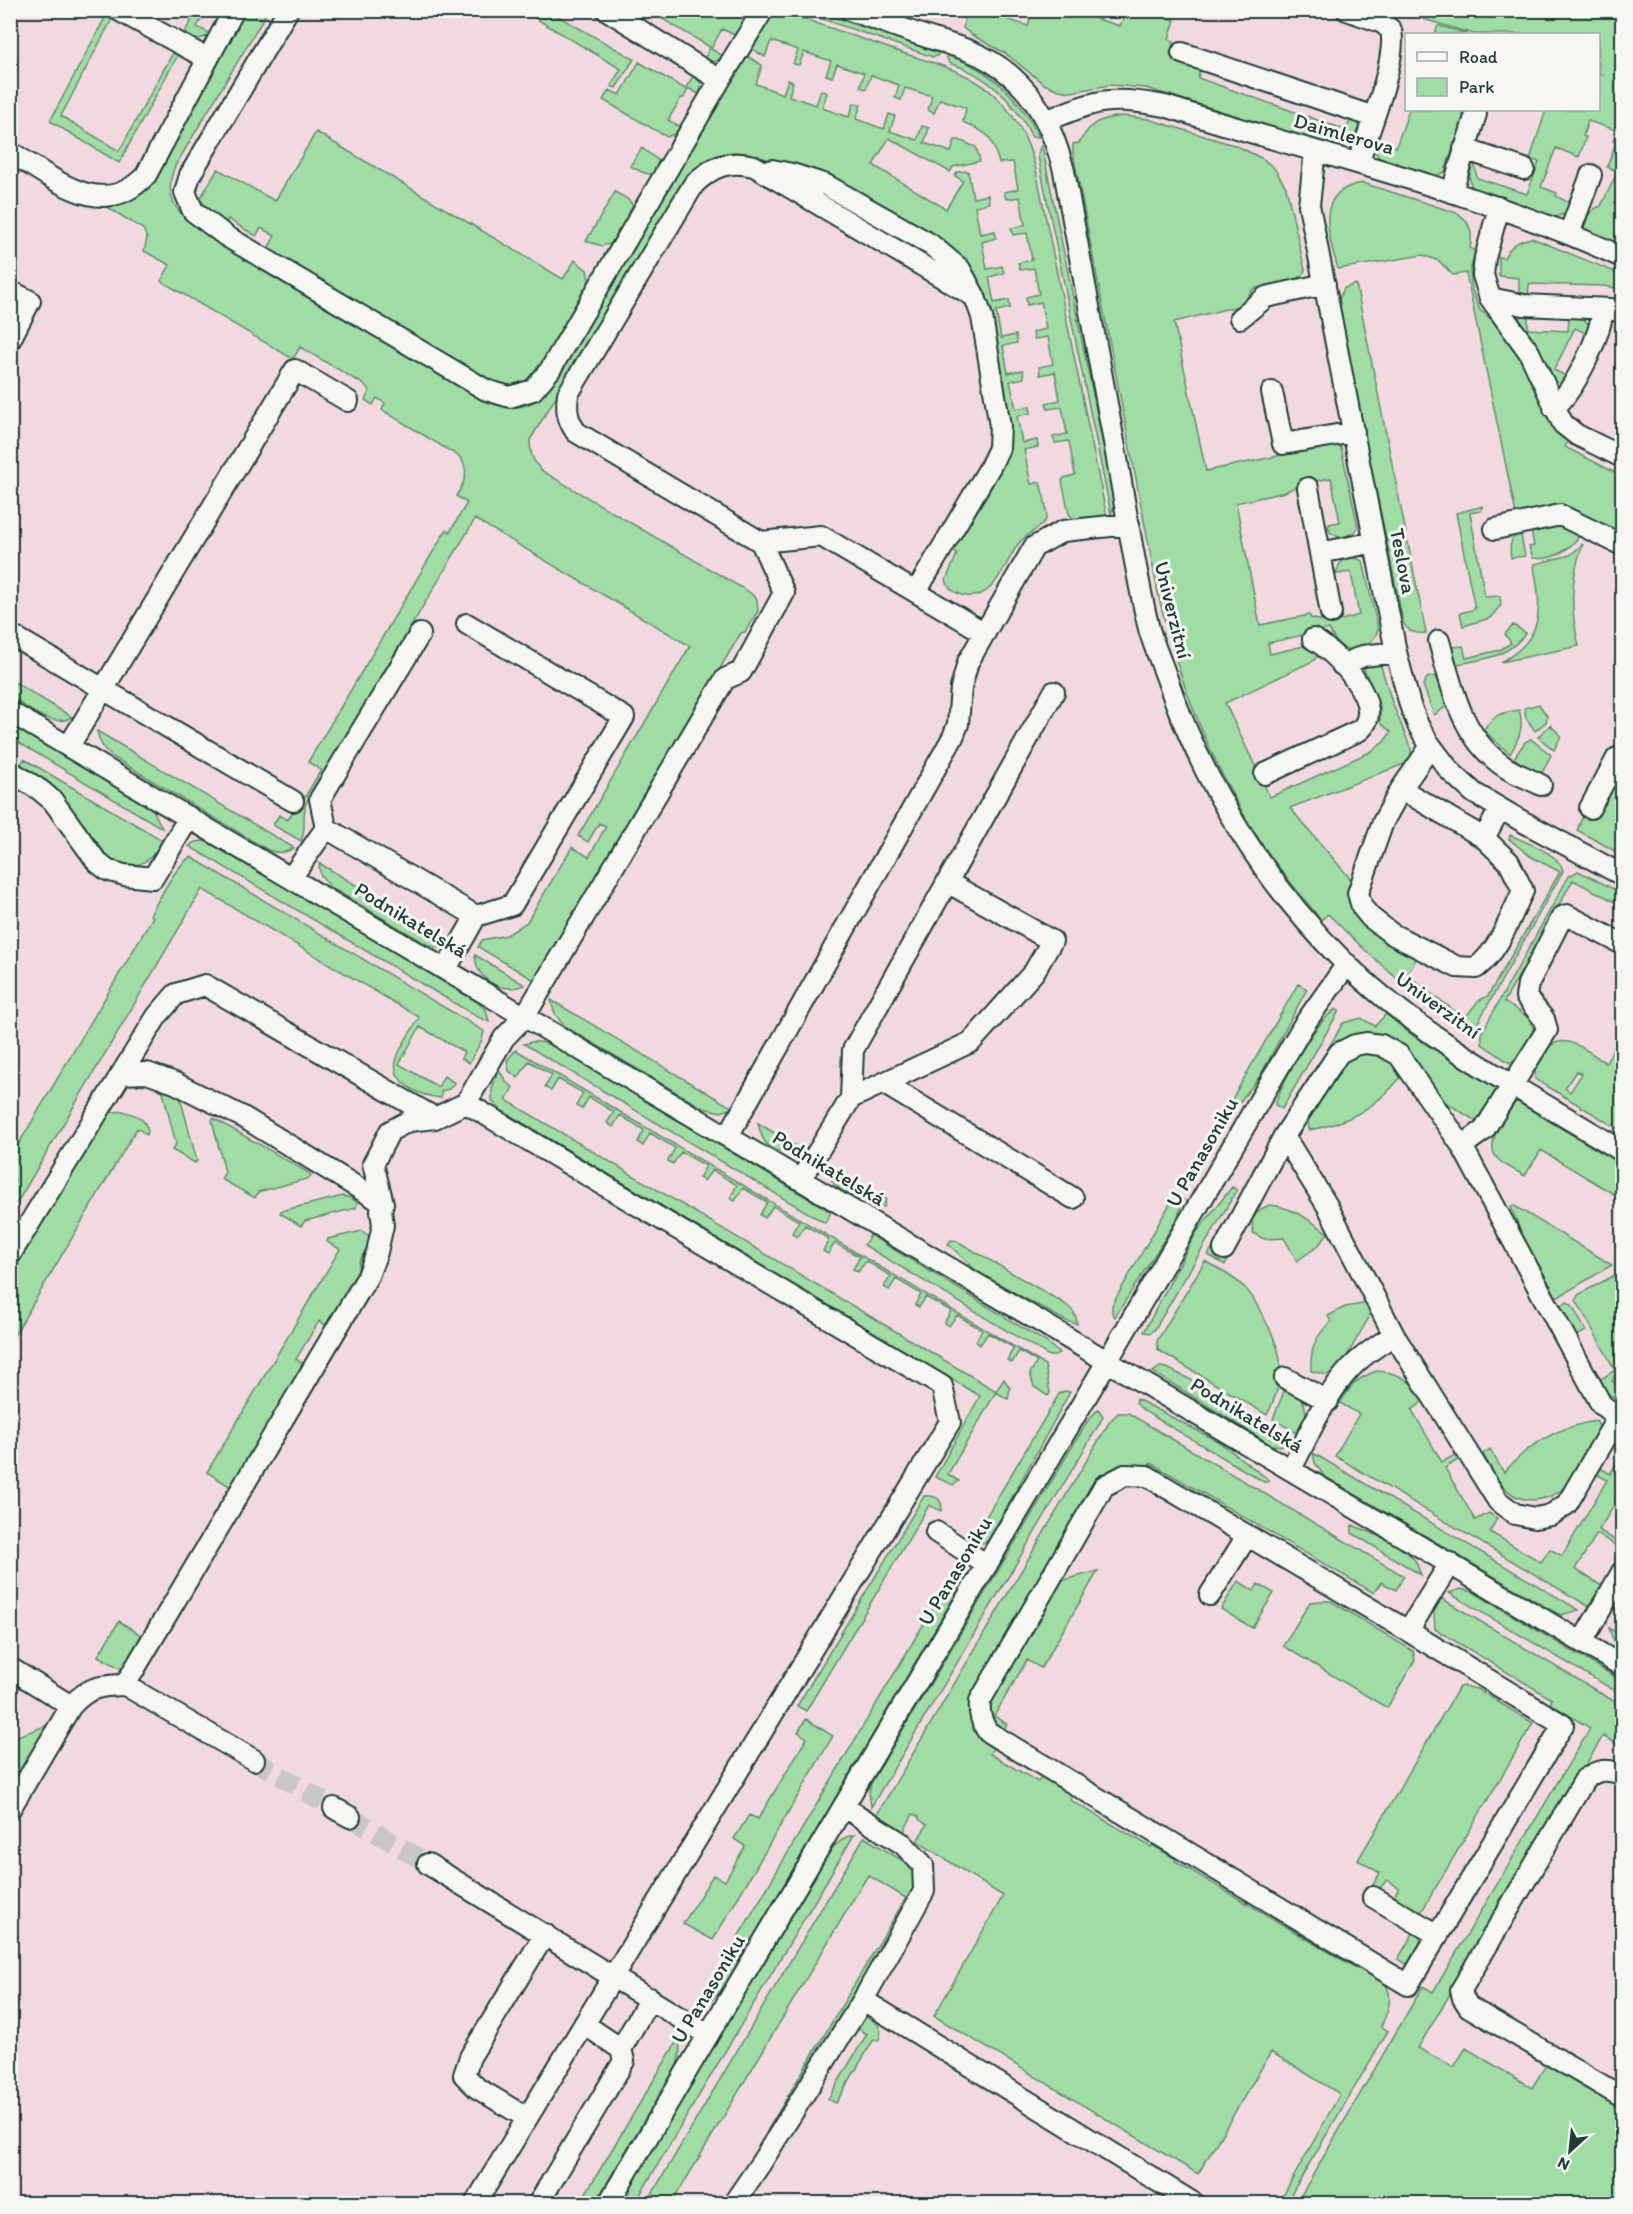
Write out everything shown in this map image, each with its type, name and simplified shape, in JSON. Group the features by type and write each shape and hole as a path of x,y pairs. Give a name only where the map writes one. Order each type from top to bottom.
{"street":[{"path":"118,10 207,59"},
{"path":"10,152 88,195 114,196 125,193 136,186 146,175 234,10"},
{"path":"288,10 190,175 184,192 193,210 226,236 486,390 510,397 533,390 550,370 763,10"},
{"path":"607,10 720,80"},
{"name":"Univerzitní","path":"850,10 980,55 1015,80 1034,100 1047,121 1057,144 1064,171 1149,627 1182,724 1230,817 1273,880 1314,930 1388,1001 1425,1029 1623,1151"},
{"path":"1347,10 1381,22 1391,30 1393,37 1386,79 1358,163"},
{"path":"1182,53 1374,117"},
{"name":"Daimlerova","path":"1047,121 1076,108 1106,100 1131,99 1165,106 1452,190 1623,257"},
{"path":"1452,190 1476,114"},
{"path":"1464,149 1524,169"},
{"name":"Teslova","path":"1315,151 1310,205 1396,652 1410,705 1431,746 1450,771 1474,793 1623,875"},
{"path":"125,1685 368,1276 377,1252 383,1225 381,1211 383,1203 373,1164 390,1131 409,1121 435,1118 466,1103 504,1038 525,1016 725,679 741,672 784,593 761,542 576,432 569,422 566,409 568,394 694,184 705,173 718,167 739,163 754,166 975,297 982,317 998,415 999,448 916,592"},
{"path":"1569,234 1591,175"},
{"path":"1499,207 1485,258 1483,275 1490,298 1529,352 1563,424 1577,435 1623,457"},
{"path":"1240,318 1266,297 1325,284"},
{"path":"10,291 30,301 10,340"},
{"path":"1490,298 1524,305 1613,310"},
{"path":"1554,408 1566,398 1602,325 1613,310"},
{"path":"69,746 295,370 348,401"},
{"path":"1272,392 1283,444 1354,432"},
{"path":"1308,488 1331,613"},
{"path":"1495,529 1560,515 1623,545"},
{"path":"728,1136 953,737 958,724 964,674 968,662 1034,547 1062,531 1129,524"},
{"path":"761,542 820,536 985,633"},
{"path":"1320,553 1375,542"},
{"path":"446,969 476,916 512,905 624,717 468,624"},
{"path":"10,634 293,801"},
{"path":"291,878 326,828 320,799 420,634"},
{"path":"1265,774 1360,730 1366,724 1369,711 1368,701 1357,682 1326,647 1313,639"},
{"path":"1439,641 1455,700 1466,725 1482,748 1506,768 1541,785"},
{"path":"1341,665 1363,656 1396,652"},
{"path":"801,1179 850,1098 853,1050 1054,692"},
{"name":"Podnikatelská","path":"10,712 1623,1665"},
{"path":"1401,789 1484,838 1509,862 1523,891 1495,948 1476,968 1457,967 1392,934 1370,917 1362,907 1358,893 1383,822 1401,789 1431,746"},
{"path":"1590,808 1617,758 1623,761"},
{"path":"10,771 53,801 98,862 116,874 153,878 189,817"},
{"path":"1484,838 1500,809"},
{"path":"326,828 476,916"},
{"path":"850,1098 971,1042 1034,972 1052,941 947,882"},
{"path":"1462,1146 1485,1130 1547,1030 1544,1019 1526,997 1528,984 1562,917 1567,915 1623,944"},
{"name":"U Panasoniku","path":"608,2204 1303,1026 1347,964"},
{"path":"10,1255 157,1016 176,994 205,986 435,1118"},
{"path":"1224,1249 1284,1136 1339,1053 1355,1045 1366,1043 1382,1045 1399,1055 1462,1146 1601,1404 1620,1414 1567,1504 1551,1515 1535,1518 1515,1514 1498,1501 1394,1335 1328,1207 1284,1136"},
{"path":"121,1074 147,1073 175,1083 243,1117 383,1203"},
{"path":"882,1083 1073,1198"},
{"path":"466,1103 942,1386 950,1422 659,1911 614,1976 475,2204"},
{"path":"1292,1469 1328,1401 1352,1367 1364,1355 1394,1335"},
{"path":"1285,1378 1310,1389 1328,1401"},
{"path":"1125,1475 1147,1476 1247,1536 1563,1725 1408,1985 988,1732 981,1722 980,1701 1104,1486 1125,1475"},
{"path":"936,1532 987,1565"},
{"path":"1210,1595 1247,1536"},
{"path":"1408,1631 1450,1563"},
{"path":"1582,1642 1623,1572"},
{"path":"10,1668 72,1706"},
{"path":"10,1809 72,1706 83,1693 100,1686 125,1685 254,1760"},
{"path":"1623,1774 1606,1769 1594,1772 1585,1779 1461,1990 1469,2007 1623,2097"},
{"path":"733,2204 863,2000 924,1891 923,1865 903,1844 843,1807"},
{"path":"428,1864 708,2035"},
{"path":"1373,1897 1438,1935"},
{"path":"527,2118 477,2088 464,2075 470,2057 545,1934"},
{"path":"621,2049 650,1998"},
{"path":"863,2000 1195,2204"},
{"path":"538,2204 624,2061 621,2049 584,2024"}],"shaded area":[{"path":"1396,10 1471,33 1405,33 1405,111 1600,111 1600,73 1622,80 1622,2203 11,2204 11,11"}],"green space":[{"path":"1068,10 1120,26 1125,13 1161,11 1160,16 1175,20 1169,39 1174,41 1170,54 1201,65 1198,78 1346,130 1352,116 1360,119 1361,131 1353,142 1337,147 1146,88 1110,85 1071,92 1059,90 1044,84 1005,53 963,28 966,11 981,11 1028,26 1033,11"},
{"path":"197,11 206,11 197,27 211,34 194,39 183,35"},
{"path":"242,11 268,11 175,166 170,189 173,202 187,220 498,405 523,406 534,401 544,392 745,55 762,65 756,84 783,94 788,80 793,82 789,96 816,105 821,90 827,93 822,108 849,117 854,103 861,105 856,119 884,129 889,114 895,116 890,131 917,140 922,126 929,128 924,143 951,152 955,140 976,147 980,161 953,167 950,172 889,138 873,165 946,209 963,181 955,176 957,172 968,171 973,198 988,195 989,203 975,206 980,234 995,231 996,238 982,242 987,269 1002,266 1004,273 989,277 994,303 1009,300 1010,308 996,311 1001,338 1016,335 1017,343 1003,346 1008,373 1023,370 1024,378 1010,381 1016,409 1030,406 1031,413 1017,416 1022,443 1037,440 1038,447 1024,450 1031,484 1040,482 1047,515 1042,524 1019,543 990,588 973,596 962,595 952,590 946,580 957,554 953,551 993,484 1006,456 1009,443 1004,383 986,304 974,271 956,252 931,235 839,185 798,169 753,155 733,152 717,155 698,167 683,186 530,440 533,457 542,471 749,592 757,599 758,611 745,632 741,633 534,980 478,947 482,940 507,935 527,922 572,847 589,857 606,826 599,823 588,842 578,836 690,646 475,519 307,801 301,841 273,825 279,815 288,820 302,796 305,797 321,770 308,762 446,530 450,532 467,503 456,496 466,472 460,457 382,410 385,403 377,398 373,405 365,400 370,390 363,384 300,347 293,359 161,281 170,265 144,251 147,238 143,229 107,207 130,201 147,187"},
{"path":"523,11 549,11 634,59 616,88 611,86 621,69"},
{"path":"649,11 751,11 735,35 722,29 711,49 723,56 712,62 704,60 710,47"},
{"path":"773,11 781,11 961,73 991,92 1014,118 1025,137 1036,170 1107,518 1075,521 1069,514 1062,481 1064,478 1075,475 1069,441 1055,443 1053,437 1067,434 1062,407 1048,409 1046,403 1060,400 1055,372 1040,375 1039,367 1053,364 1048,337 1034,339 1033,332 1046,329 1041,302 1027,305 1026,297 1039,294 1034,268 1020,270 1018,263 1032,260 1027,233 1013,235 1011,228 1025,225 1020,197 1006,199 1004,192 1018,189 1013,162 999,163 988,136 963,122 966,108 940,99 934,113 928,110 932,96 905,88 901,100 895,98 899,85 871,75 866,89 860,87 864,73 837,64 832,77 826,75 831,61 804,52 799,65 793,64 798,50 771,41 765,57 749,47"},
{"path":"799,11 816,11 939,53 933,57"},
{"path":"1396,11 1622,11 1622,246 1584,228 1589,214 1601,206 1618,171 1607,167 1616,142 1613,141 1616,130 1588,121 1583,136 1586,137 1579,157 1556,148 1541,187 1557,193 1556,196 1571,204 1567,213 1555,217 1473,190 1470,179 1474,161 1477,178 1527,194 1539,162 1530,159 1546,111 1600,111 1600,74 1604,75 1600,73 1600,33 1471,33"},
{"path":"107,14 113,17 61,116 119,151 174,51 179,53 119,163 50,121"},
{"path":"1440,26 1464,33 1435,33"},
{"path":"946,55 976,68 1002,86 1023,109 1039,137 1032,137 1017,112 998,91 975,74 949,63"},
{"path":"639,62 685,89 694,75 701,83 700,95 688,88 684,98 681,98 668,120 681,127 667,137 603,100 609,90 620,95"},
{"path":"1409,111 1461,111 1464,116 1445,172 1434,177 1382,161 1374,147 1375,141 1396,147"},
{"path":"1123,116 1148,119 1237,146 1263,159 1274,168 1286,187 1305,270 1303,275 1297,279 1253,289 1242,305 1174,322 1206,471 1330,445 1341,447 1358,527 1355,532 1341,538 1331,533 1328,528 1329,524 1340,522 1331,478 1301,484 1285,492 1236,503 1260,625 1309,615 1311,618 1328,624 1359,615 1351,572 1336,574 1342,562 1353,557 1363,561 1378,629 1369,643 1354,650 1344,648 1339,644 1329,629 1268,643 1270,654 1308,645 1318,651 1318,656 1313,661 1225,703 1270,797 1370,752 1384,742 1391,732 1380,723 1380,707 1363,667 1364,663 1380,663 1392,702 1411,749 1411,757 1407,763 1290,808 1354,883 1369,928 1395,948 1416,959 1407,974 1465,1018 1478,1001 1488,996 1560,872 1530,856 1509,839 1510,835 1541,849 1561,865 1563,871 1476,1026 1471,1030 1464,1030 1410,990 1328,914 1321,920 1284,875 1246,818 1214,758 1188,696 1159,598 1073,153 1073,144 1079,143 1097,122"},
{"path":"316,132 563,279 575,260 587,270 590,286 534,377 511,385 486,383 266,252 275,236 261,228 256,236 228,219 224,227 200,199 218,169 275,201"},
{"path":"1042,146 1115,502 1111,514 1038,156"},
{"path":"642,148 658,160 657,170 651,174 630,166"},
{"path":"1363,183 1457,213 1468,224 1471,233 1470,248 1475,251 1470,272 1472,290 1480,310 1506,332 1569,438 1565,447 1622,476 1622,536 1555,511 1539,509 1516,514 1466,273 1453,275 1439,261 1423,255 1338,269 1328,229 1330,204 1347,187"},
{"path":"615,192 629,201 634,210 616,242 602,246 586,241"},
{"path":"1532,238 1622,275 1622,289 1604,286 1529,284 1528,298 1519,297 1519,278 1499,276 1499,257 1504,258 1515,244"},
{"path":"1356,284 1426,633 1412,632 1403,622 1339,310 1339,299 1344,288"},
{"path":"1522,315 1528,315 1528,329 1568,331 1569,317 1582,317 1589,325 1587,334 1575,328 1554,370 1566,376 1562,385 1555,386 1517,322"},
{"path":"1483,506 1481,511 1470,513 1485,597 1500,596 1501,605 1490,618 1463,626 1460,613 1475,609 1456,513"},
{"path":"1550,526 1567,526 1582,532 1573,544 1555,556 1533,558 1529,547 1534,546 1531,530"},
{"path":"1520,531 1525,556 1511,558 1511,543"},
{"path":"1583,544 1576,569 1573,594 1574,620 1579,646 1501,662 1525,643 1537,622 1538,596 1535,564 1570,555"},
{"path":"1513,625 1526,633 1510,648 1484,659 1453,665 1449,650 1452,647 1463,646 1466,658 1500,650 1511,643 1505,634"},
{"path":"1436,676 1447,706 1434,715 1423,685 1427,678"},
{"path":"10,680 72,717 56,720 40,716 11,697"},
{"path":"1539,704 1547,716 1546,722 1535,731 1526,718 1524,708"},
{"path":"1519,710 1521,728 1510,754 1483,730 1498,715"},
{"path":"11,724 152,808 162,828 11,738"},
{"path":"1550,725 1561,736 1554,750 1538,737"},
{"path":"97,731 294,848 282,852 268,850 113,757 102,746"},
{"path":"1531,739 1551,755 1542,773 1523,765 1514,758 1525,742"},
{"path":"24,759 162,840 158,848 140,864 126,865 109,859 50,783 20,766"},
{"path":"1620,770 1622,771 1622,855 1577,830 1584,814 1594,819"},
{"path":"195,842 211,843 477,1002 486,1010 489,1022 189,846"},
{"path":"191,857 484,1031 482,1040 469,1063 461,1058 464,1052 420,1027 399,1064 438,1087 444,1076 455,1083 449,1089 441,1091 441,1098 415,1091 401,1080 396,1065 400,1050 419,1017 202,889 11,1213 11,1187 15,1180 11,1177 11,1157 153,917 150,915 168,883 185,861"},
{"path":"319,863 451,942 438,948 430,946 330,887 320,874"},
{"path":"1578,871 1620,892 1615,902 1573,880 1504,1002 1524,1014 1533,1029 1527,1045 1510,1063 1482,1044 1482,1032 1569,876"},
{"path":"475,955 525,985 508,988 492,983 480,972"},
{"path":"1298,984 1307,989 1260,1076 1227,1118 1223,1115"},
{"path":"551,1000 733,1108 721,1112 703,1108 566,1027 556,1015"},
{"path":"1336,1009 1339,1011 1282,1109 1275,1105 1300,1053 1318,1026"},
{"path":"1386,1014 1413,1036 1500,1091 1479,1123 1440,1099 1411,1060 1343,1042 1225,1265 1208,1255 1343,1023 1361,1018 1375,1026"},
{"path":"1622,1032 1622,1131 1535,1079 1535,1070 1541,1056 1548,1047 1556,1043 1573,1043 1606,1063","holes":["1576,1071 1582,1074 1570,1092 1565,1088"]},
{"path":"541,1042 555,1047 831,1212 825,1223 524,1044"},
{"path":"516,1050 1045,1365 1050,1393 1048,1396 1034,1387 1030,1373 1037,1362 1019,1351 1012,1363 1007,1360 1014,1348 988,1333 980,1345 976,1341 982,1330 957,1315 949,1326 944,1323 951,1311 926,1297 919,1307 915,1305 921,1294 896,1279 889,1290 884,1287 891,1276 866,1261 858,1272 853,1269 860,1257 835,1243 828,1254 823,1251 829,1239 805,1225 797,1237 792,1233 799,1221 773,1206 765,1218 760,1215 767,1202 743,1188 735,1201 730,1198 737,1185 712,1170 704,1181 699,1178 706,1166 681,1152 673,1164 668,1161 675,1148 650,1133 643,1146 638,1142 644,1130 620,1115 613,1127 607,1123 614,1112 589,1097 582,1109 576,1106 583,1093 558,1079 551,1091 545,1087 552,1075 529,1061 518,1078 509,1071 507,1060"},
{"path":"1371,1053 1389,1061 1400,1078 1381,1098 1359,1113 1335,1124 1309,1130 1308,1121 1344,1064 1358,1054"},
{"path":"499,1070 507,1083 513,1087 506,1100 996,1391 1004,1379 1010,1388 1008,1399 996,1392 948,1474 959,1481 953,1485 935,1477 980,1396 501,1110 492,1101 492,1089"},
{"path":"165,1089 180,1097 197,1161 195,1163 172,1150 176,1144 163,1092"},
{"path":"1516,1101 1622,1165 1622,1199 1541,1150 1525,1176 1500,1161 1493,1147 1494,1139 1501,1123"},
{"path":"122,1111 142,1119 148,1132 147,1135 137,1128 11,1341 11,1276 102,1121 109,1113"},
{"path":"213,1118 309,1173 310,1178 258,1192 255,1198 221,1179 225,1172"},
{"path":"758,1123 798,1147 782,1151 770,1148 763,1138"},
{"path":"824,1162 886,1199 884,1207 855,1197 839,1188 832,1182"},
{"path":"1232,1187 1237,1190 1155,1329 1151,1333 1144,1332 1196,1233"},
{"path":"1175,1195 1184,1200 1176,1221 1115,1317 1112,1313 1112,1305"},
{"path":"343,1196 353,1199 357,1203 356,1208 305,1221 301,1226 280,1213 281,1211"},
{"path":"1269,1205 1293,1211 1328,1233 1318,1246 1297,1261 1284,1238 1264,1239 1253,1233 1252,1220 1259,1210"},
{"path":"1513,1205 1612,1265 1560,1296 1556,1296 1524,1239 1511,1207"},
{"path":"362,1231 369,1236 370,1242 359,1262 357,1275 333,1329 319,1321 296,1359 309,1368 237,1491 207,1472 340,1249 327,1242 328,1239"},
{"path":"870,1235 1046,1342 1059,1353 1049,1356 864,1245"},
{"path":"951,1240 957,1241 1065,1304 1074,1313 1077,1324 1066,1321 978,1272 948,1244"},
{"path":"1205,1261 1230,1276 1247,1290 1253,1297 1276,1343 1280,1377 1278,1389 1267,1415 1158,1350 1157,1341"},
{"path":"1622,1271 1622,1364 1612,1381 1622,1388 1622,1393 1615,1397 1606,1394 1598,1381 1615,1370 1576,1300 1578,1295"},
{"path":"1567,1302 1572,1305 1586,1331 1573,1338 1556,1308"},
{"path":"1368,1303 1370,1311 1368,1319 1340,1368 1327,1375 1311,1371 1311,1356 1315,1344 1331,1322 1328,1316 1345,1307"},
{"path":"1160,1367 1191,1380 1294,1441 1288,1446 1271,1445 1153,1372"},
{"path":"1377,1371 1404,1378 1419,1392 1422,1399 1420,1404 1412,1410 1442,1462 1455,1455 1458,1460 1445,1468 1475,1520 1489,1513 1497,1518 1490,1532 1541,1562 1550,1549 1562,1556 1607,1480 1595,1473 1599,1467 1610,1474 1622,1454 1622,1496 1620,1495 1599,1530 1622,1545 1622,1549 1597,1534 1575,1569 1602,1586 1588,1606 1335,1456 1359,1414 1340,1403 1355,1383 1364,1376"},
{"path":"1287,1384 1299,1395 1305,1406 1305,1419 1300,1435 1273,1419"},
{"path":"1064,1391 1070,1392 989,1539 984,1543 971,1542 1059,1394"},
{"path":"1137,1399 1219,1442 1269,1480 1268,1482 1264,1482 1144,1411 1136,1403"},
{"path":"1098,1409 1103,1416 1100,1423 871,1807 869,1792 871,1783 1087,1422"},
{"path":"1118,1413 1128,1413 1404,1576 1396,1590 1381,1582 1374,1593 1151,1463 1148,1466 1138,1465 1128,1468 975,1696 995,1745 990,1754 1038,1782 1043,1773 1074,1792 1070,1800 1176,1859 1175,1861 1356,1968 1360,1962 1384,1982 1390,1996 1381,2026 1388,2031 1286,2203 1279,2203 1340,2094 1271,2052 1198,2174 934,2016 1003,1896 917,1841 927,1825 919,1817 913,1814 903,1833 876,1816 1110,1421"},
{"path":"1596,1421 1599,1426 1598,1434 1568,1484 1545,1498 1528,1500 1511,1493 1498,1480 1483,1454 1490,1449 1504,1473 1523,1453 1545,1438 1569,1427"},
{"path":"1313,1453 1579,1610 1561,1615 1551,1610 1324,1476 1315,1463"},
{"path":"924,1496 938,1499 942,1507 941,1511 929,1505 806,1711 797,1706"},
{"path":"1352,1525 1404,1550 1416,1562 1421,1575 1352,1533"},
{"path":"961,1561 965,1568 964,1580 722,1990 711,2001 704,2003 700,2001"},
{"path":"1098,1571 1041,1668 1027,1660 994,1716 1007,1724 1000,1735 993,1729 985,1701 1056,1582"},
{"path":"1238,1581 1254,1591 1258,1584 1274,1593 1252,1628 1221,1609"},
{"path":"1461,1589 1473,1592 1622,1681 1622,1695 1449,1593"},
{"path":"1441,1598 1622,1706 1622,1747 1603,1736 1510,1890 1499,1901 1496,1916 1418,2048 1454,2067 1466,2048 1532,2088 1547,2063 1622,2108 1622,2203 1296,2204 1423,1986 1433,1992 1590,1728 1550,1704 1552,1699 1435,1629 1434,1612"},
{"path":"1331,1601 1413,1651 1415,1660 1387,1708 1283,1646 1310,1602"},
{"path":"119,1621 147,1639 130,1666 121,1669 98,1656"},
{"path":"1609,1628 1622,1636 1622,1652 1614,1642"},
{"path":"1459,1687 1477,1689 1533,1723 1419,1916 1395,1900 1399,1888 1387,1880 1379,1888 1371,1888 1380,1873 1358,1860"},
{"path":"806,1719 833,1736 713,1940 683,1924 713,1875 725,1881 745,1846 734,1839 749,1815 758,1819 807,1738 798,1732"},
{"path":"47,1727 11,1788 11,1734 15,1737"},
{"path":"854,1835 635,2203 628,2203 631,2186 832,1848 846,1837"},
{"path":"864,1837 909,1866 914,1879 910,1899 771,2133 767,2131 906,1898 868,1875 673,2201 676,2203 646,2204"},
{"path":"1415,1930 1421,1944 1410,1966 1398,1959"},
{"path":"868,2018 879,2027 880,2037 878,2041 874,2039 836,2103 828,2099 867,2034 853,2026 862,2019"},
{"path":"679,2038 680,2052 677,2065 595,2203 581,2201"}],"tunnel":[{"path":"254,1760 334,1808"},
{"path":"350,1817 428,1864"}]}
